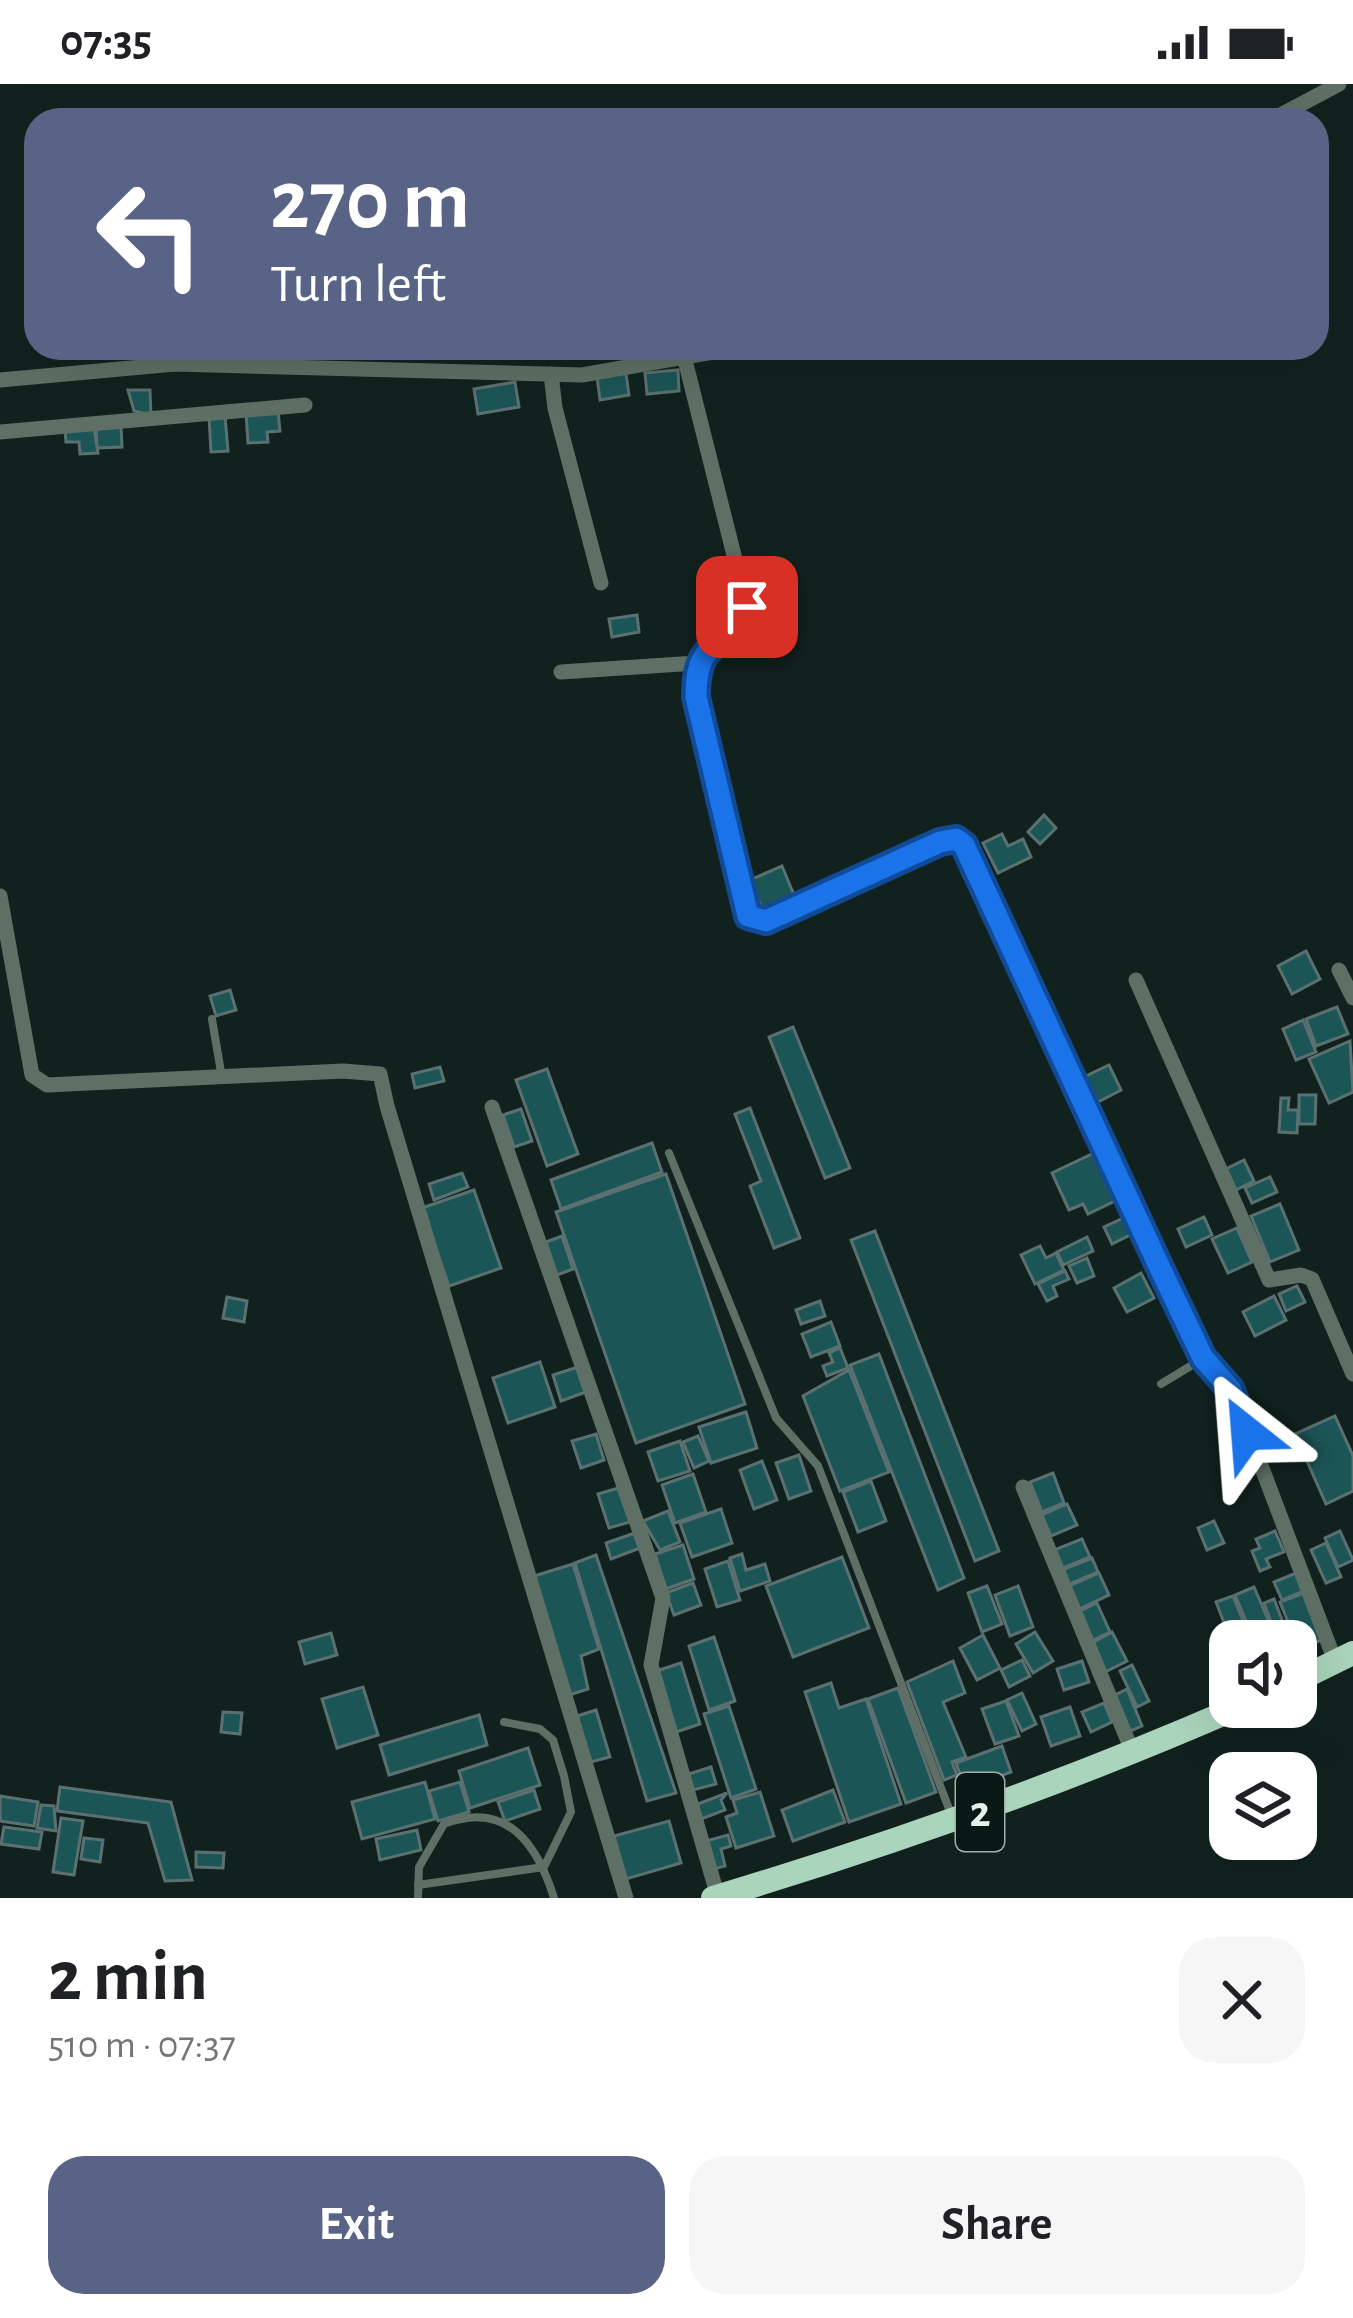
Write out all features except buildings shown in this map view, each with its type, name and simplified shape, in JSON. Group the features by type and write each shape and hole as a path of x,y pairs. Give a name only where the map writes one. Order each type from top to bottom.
{"highway":[{"path":"1317,1670 1344,1657"},
{"name":"2","path":"716,1897 954,1821 1209,1720"}],"street":[{"path":"1294,108 1339,84"},
{"path":"0,380 175,364 582,375 685,360 747,607 741,628 706,647 696,663 696,697 748,916 766,921 940,842 956,839 964,845 1203,1358 1237,1402 1344,1657"},
{"path":"551,374 554,408 601,583"},
{"path":"0,432 304,405"},
{"path":"561,672 696,663"},
{"path":"0,896 32,1075 47,1085 368,1071 380,1074 387,1084 387,1106 626,1898"},
{"path":"1339,970 1353,998"},
{"path":"1136,980 1269,1280 1301,1275 1312,1279 1353,1374"},
{"path":"493,1107 663,1598 651,1665 716,1897"},
{"path":"1023,1487 1133,1753"}],"lane":[{"path":"212,1019 222,1080"},
{"path":"669,1153 776,1418 818,1466 954,1821"},
{"path":"1161,1384 1203,1358"},
{"path":"504,1722 540,1729 554,1740 565,1776 571,1812 544,1867"},
{"path":"418,1898 430,1841 443,1823 486,1814 518,1832 544,1867 554,1898"},
{"path":"418,1885 544,1867"}],"route":[{"path":"747,607 747,621 741,628 706,647 696,663 696,697 748,916 766,921 940,842 956,839 964,845 1203,1358 1231,1390 1247,1433"}]}
